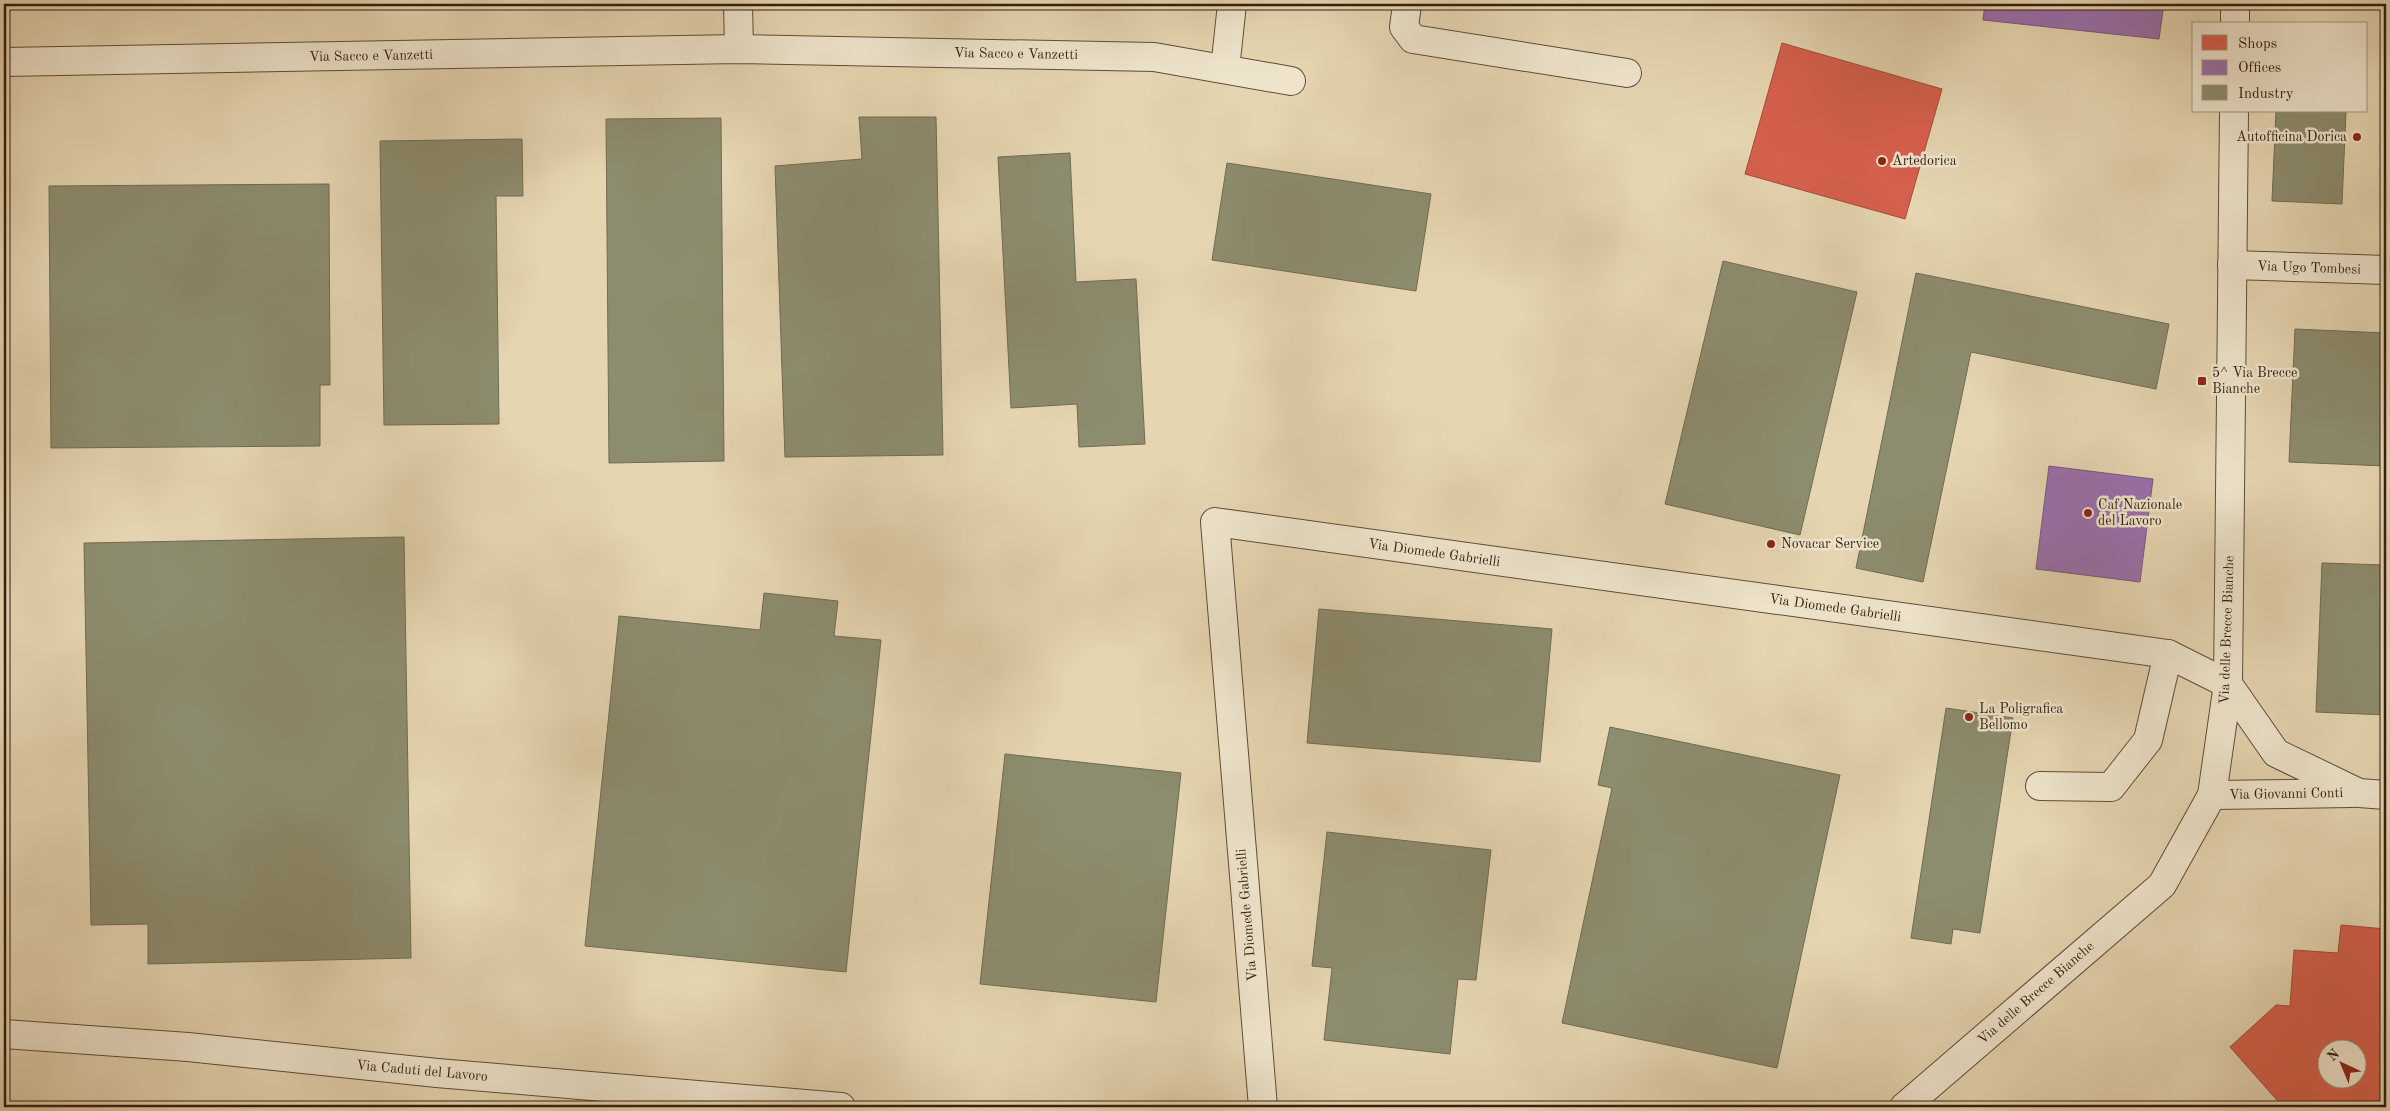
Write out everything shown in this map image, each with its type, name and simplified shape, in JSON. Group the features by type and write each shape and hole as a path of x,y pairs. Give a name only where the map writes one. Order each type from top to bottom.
{"street":[{"path":"738,4 739,49"},
{"path":"1225,69 1232,4"},
{"path":"1407,4 1404,27 1413,39 1626,73"},
{"path":"2234,22 2235,4"},
{"name":"Via Sacco e Vanzetti","path":"4,62 739,49 1154,57 1292,80"},
{"name":"Via delle Brecce Bianche","path":"1904,1107 2162,885 2212,795 2228,684 2234,112"},
{"name":"Via Ugo Tombesi","path":"2232,266 2386,270"},
{"name":"Via Diomede Gabrielli","path":"1263,1107 1215,522 2168,654 2228,684"},
{"path":"2040,786 2111,787 2148,740 2168,654"},
{"name":"Via Giovanni Conti","path":"2228,684 2276,753 2359,793"},
{"name":"Via Giovanni Conti","path":"2212,795 2359,793 2386,795"},
{"name":"Via Caduti del Lavoro","path":"4,1034 188,1047 437,1073 841,1107"}],"building: Shops":[{"path":"1782,43 1942,89 1905,219 1745,174"},
{"path":"2341,925 2386,929 2386,1107 2283,1107 2230,1047 2276,1005 2290,1006 2294,950 2338,953"}],"building: Offices":[{"path":"1985,4 2164,4 2159,39 1983,20"},
{"path":"2049,466 2153,479 2140,582 2036,569"}],"building: Industry":[{"path":"2276,112 2346,112 2342,204 2272,201"},
{"path":"859,117 936,117 943,455 785,457 775,166 862,159"},
{"path":"721,118 724,461 609,463 606,119"},
{"path":"522,139 523,196 496,196 499,424 384,425 380,141"},
{"path":"1070,153 1076,282 1136,279 1145,444 1079,447 1077,404 1011,408 998,157"},
{"path":"1227,163 1431,194 1416,291 1212,260"},
{"path":"329,184 330,385 320,385 320,446 51,448 49,186"},
{"path":"1723,261 1857,292 1800,535 1665,504"},
{"path":"1916,273 2169,324 2156,389 1971,352 1923,582 1856,568"},
{"path":"2295,329 2386,333 2386,466 2289,462"},
{"path":"404,537 411,958 148,964 148,924 91,925 84,543"},
{"path":"2322,563 2386,565 2386,715 2316,712"},
{"path":"764,593 838,601 834,636 881,640 846,972 585,946 619,616 760,630"},
{"path":"1319,609 1552,629 1540,762 1307,743"},
{"path":"1946,708 2013,718 1980,933 1953,929 1951,944 1911,938"},
{"path":"1610,727 1840,775 1777,1068 1562,1023 1612,788 1598,785"},
{"path":"1005,754 1181,773 1156,1002 980,984"},
{"path":"1327,832 1491,850 1476,980 1458,979 1450,1054 1324,1040 1332,968 1312,966"}],"place":[{"name":"Autofficina Dorica","path":"2357,137"},
{"name":"Artedorica","path":"1882,161"},
{"name":"5^ Via Brecce Bianche","path":"2202,381"},
{"name":"Caf Nazionale del Lavoro","path":"2088,513"},
{"name":"Novacar Service","path":"1771,544"},
{"name":"La Poligrafica Bellomo","path":"1969,717"}]}
